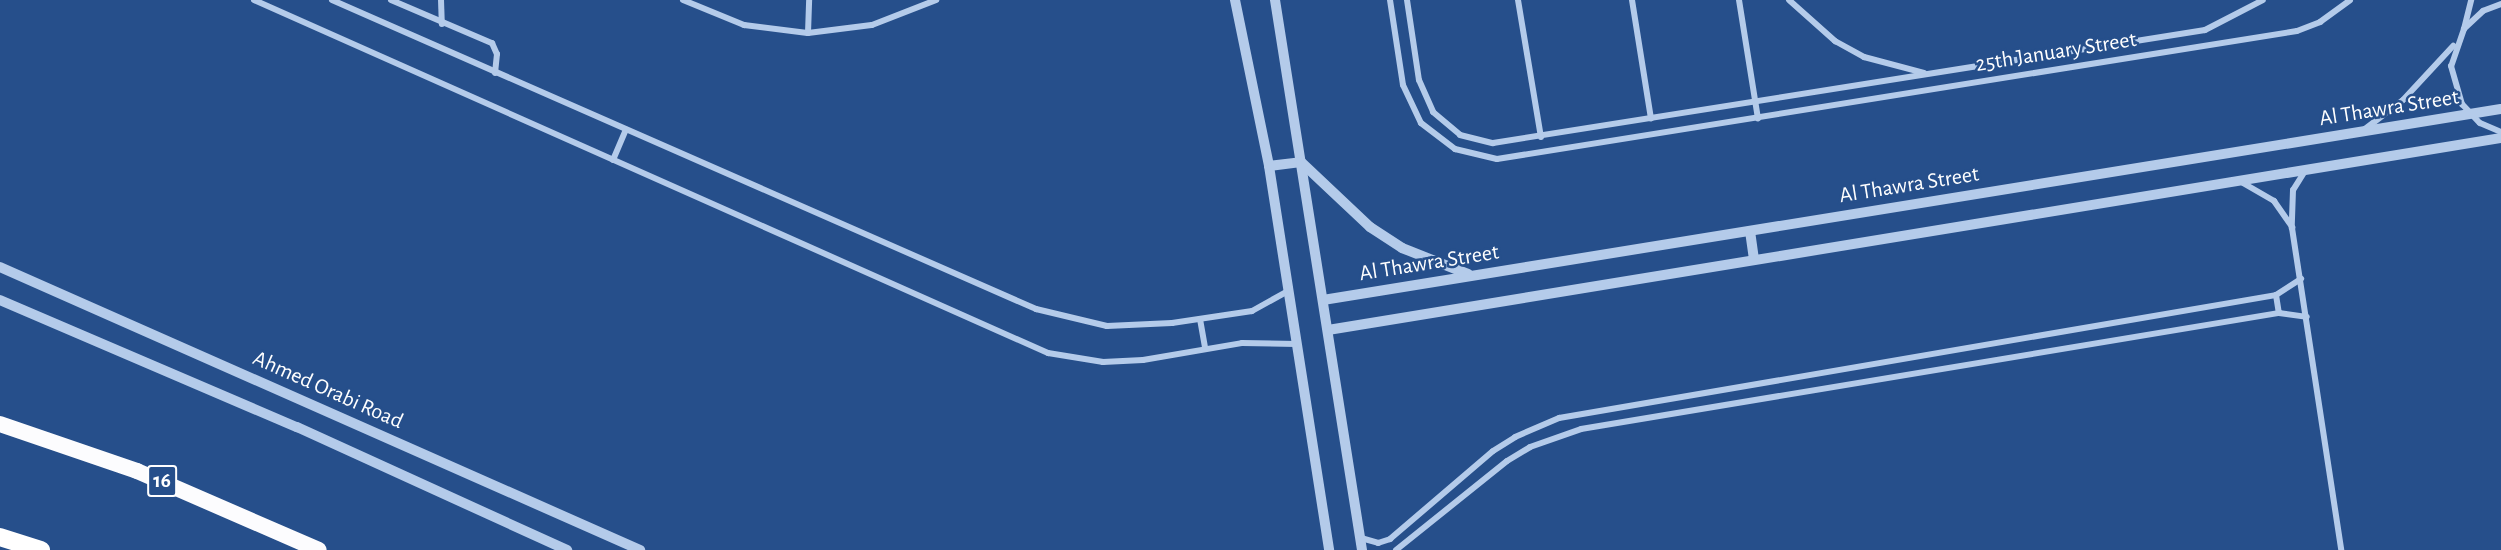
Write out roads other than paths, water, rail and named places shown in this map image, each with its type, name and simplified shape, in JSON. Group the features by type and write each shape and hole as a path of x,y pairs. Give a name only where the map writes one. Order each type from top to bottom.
{"highway":[{"name":"16","path":"0,424 137,471 319,550"},
{"path":"0,537 41,550"}],"street":[{"path":"254,0 1048,353 1102,362 1143,360 1242,343 1297,344"},
{"path":"332,0 1036,309 1107,326 1200,318 1252,310 1288,291"},
{"path":"391,0 442,24 492,43 497,54 495,73"},
{"path":"441,0 442,24"},
{"path":"682,0 744,25 808,33 872,25 936,0"},
{"path":"808,33 809,0"},
{"path":"1235,0 1269,166 1329,550"},
{"path":"1275,0 1362,550"},
{"name":"25th January Street","path":"1390,0 1401,76 1410,105 1437,138 1476,156 1519,157 2297,31 2320,22 2350,0"},
{"name":"25th January Street","path":"1407,0 1422,89 1433,112 1445,125 1476,141 1493,143 2205,30 2263,0"},
{"path":"1518,0 1541,137"},
{"path":"1632,0 1651,118"},
{"path":"1739,0 1758,118"},
{"path":"1789,0 1835,40 1864,57 1930,74"},
{"path":"2464,29 2471,0"},
{"path":"2360,132 2410,94 2464,29 2483,11 2501,4"},
{"path":"2457,40 2452,80 2470,114 2501,132"},
{"path":"2072,52 2075,67"},
{"name":"Al Thawra Street","path":"1323,300 2501,109"},
{"path":"613,160 626,130"},
{"name":"Al Thawra Street","path":"1328,330 2501,138"},
{"path":"1269,166 1301,162"},
{"path":"1301,162 1370,227 1394,243 1436,264 1471,275"},
{"path":"2307,169 2293,190 2292,228 2341,550"},
{"path":"2234,181 2268,195 2292,228"},
{"path":"1750,231 1754,260"},
{"name":"Ahmed Orabi Road","path":"0,267 640,550"},
{"path":"1360,537 1378,543 1390,539 1493,451 1515,437 1559,418 2276,295 2301,279"},
{"path":"2276,295 2279,313"},
{"name":"Ahmed Orabi Road","path":"0,300 297,427 567,550"},
{"path":"1396,550 1507,461 1530,447 1581,429 2279,313 2307,317"},
{"path":"1200,318 1205,348"}]}
